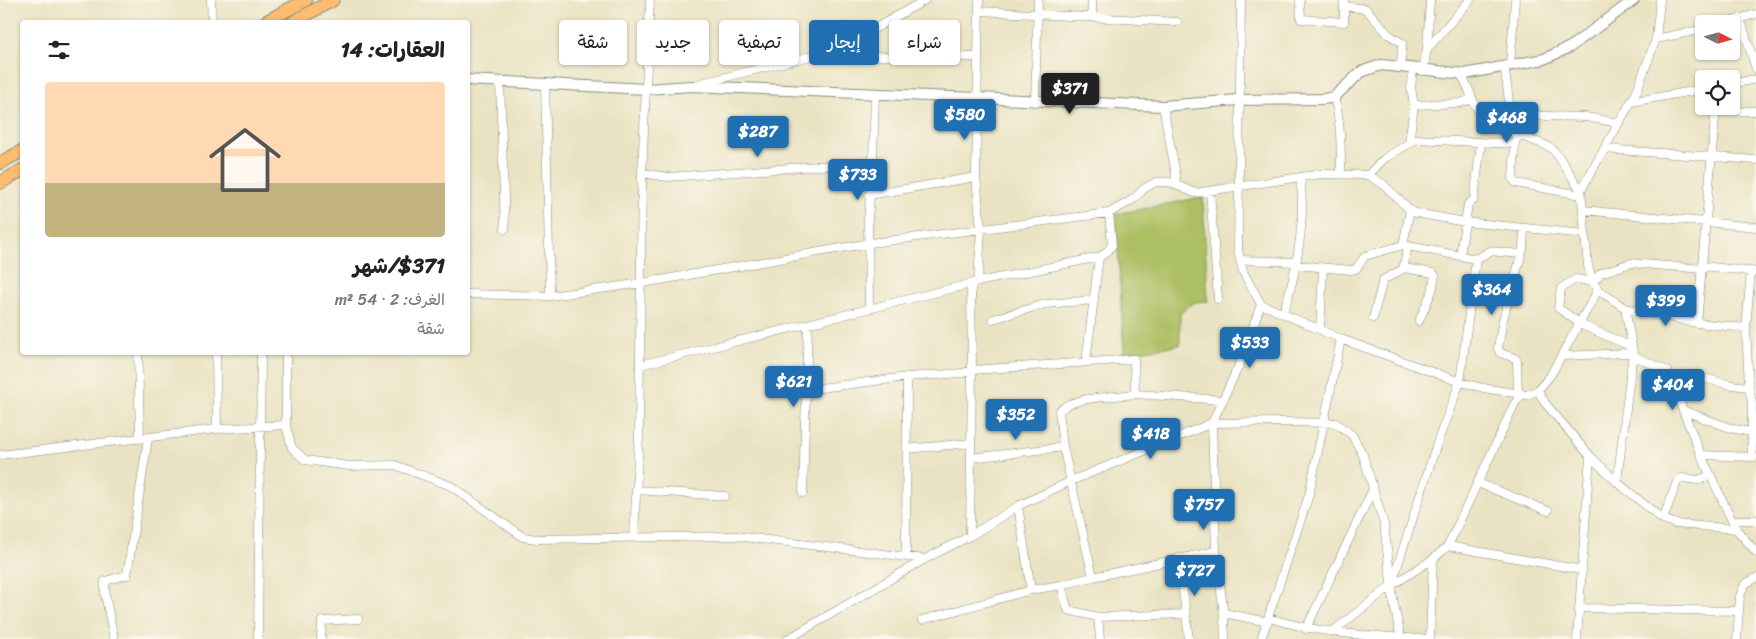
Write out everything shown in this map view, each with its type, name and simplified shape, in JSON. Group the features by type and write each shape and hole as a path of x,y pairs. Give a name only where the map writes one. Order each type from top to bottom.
{"highway":[{"path":"280,19 306,0"},
{"path":"297,20 333,0"},
{"path":"0,163 20,152"},
{"path":"0,182 20,171"}],"street":[{"path":"211,0 212,20"},
{"path":"634,536 643,284 642,173 650,0"},
{"path":"879,26 925,0"},
{"path":"970,536 972,370 975,283 980,228 976,177 979,0"},
{"path":"1035,102 1038,0"},
{"path":"1092,0 1092,16"},
{"path":"1241,0 1238,100 1238,250 1243,272 1261,304 1341,339 1460,382 1527,395 1538,390 1562,356 1598,290"},
{"path":"1300,0 1300,19 1344,22 1344,3 1366,9 1388,34 1402,43 1401,67"},
{"path":"1427,49 1430,0"},
{"path":"1409,143 1414,105 1411,88 1418,70 1427,49 1470,0"},
{"path":"1514,0 1507,67 1510,94 1509,107 1512,115 1586,118 1619,123"},
{"path":"470,80 647,88 691,86 1163,106 1238,100 1324,99 1334,97 1360,72 1381,65 1465,74 1544,59 1570,47 1634,0"},
{"path":"1581,193 1631,102 1656,40 1660,0"},
{"path":"980,11 1177,22"},
{"path":"1756,14 1740,18 1756,70"},
{"path":"1656,40 1695,30"},
{"path":"691,86 809,56"},
{"path":"879,56 978,57"},
{"path":"1459,73 1466,80 1472,99 1482,116 1516,140"},
{"path":"1740,82 1756,79"},
{"path":"500,81 504,229"},
{"path":"544,83 550,296"},
{"path":"1631,102 1695,90"},
{"path":"868,309 869,195 873,162 874,93"},
{"path":"1334,97 1338,112 1342,146 1341,174"},
{"path":"1414,105 1460,103 1472,99"},
{"path":"1163,106 1176,175 1175,184"},
{"path":"1740,110 1756,111"},
{"path":"1696,323 1703,267 1716,115"},
{"path":"1368,175 1385,158 1416,139 1481,143 1516,140 1551,147 1581,193 1584,234 1593,282 1598,290 1625,308 1696,323 1746,328"},
{"path":"1516,140 1513,179 1516,183 1581,193"},
{"path":"1460,255 1468,204 1474,200 1481,143"},
{"path":"1604,149 1756,160"},
{"path":"642,173 668,177 873,162"},
{"path":"470,294 550,296 643,284 870,243 1109,212 1132,200 1145,188 1156,182 1175,184 1195,194 1300,177 1341,174 1368,175 1383,184 1410,210 1465,222 1584,234"},
{"path":"869,195 976,177"},
{"path":"1283,313 1293,285 1296,264 1303,194 1300,177"},
{"path":"1210,191 1218,299"},
{"path":"1372,318 1383,280 1401,272 1404,268 1410,210"},
{"path":"1583,210 1756,227"},
{"path":"640,365 975,283 1099,257 1106,253 1112,245 1109,212"},
{"path":"1319,639 1391,586 1433,559 1448,546 1520,394 1518,361 1500,353 1498,348 1503,319 1521,254 1524,228"},
{"path":"1240,260 1296,264 1323,269 1356,269 1365,256 1406,245 1476,259 1490,251 1521,254"},
{"path":"1086,362 1099,257"},
{"path":"1391,586 1437,443 1460,382 1476,259"},
{"path":"1593,282 1601,273 1631,263 1754,271 1746,328 1752,390 1751,432 1754,457 1701,455"},
{"path":"1404,268 1433,273 1435,276 1432,291 1419,321"},
{"path":"1320,329 1323,269"},
{"path":"1593,282 1576,279 1562,288 1558,308 1579,323 1662,367 1670,378 1685,411 1701,455 1735,526 1756,552"},
{"path":"992,319 1045,304 1094,300"},
{"path":"1225,639 1224,613 1216,551 1212,422 1240,363 1261,304"},
{"path":"1617,482 1632,351 1625,308"},
{"path":"803,493 808,324"},
{"path":"1262,639 1309,495 1325,424 1328,393 1341,339"},
{"path":"1562,356 1632,351"},
{"path":"114,639 105,594 105,581 128,575 144,439 138,355"},
{"path":"216,355 217,429"},
{"path":"258,639 260,355"},
{"path":"286,355 286,426 292,448 305,460 349,466 395,465 451,486 523,536 537,539 634,536 736,536 924,559"},
{"path":"805,390 907,377 963,373 972,370 1134,359 1135,394"},
{"path":"1670,378 1692,375 1752,390"},
{"path":"906,557 907,377"},
{"path":"1538,390 1544,403 1590,456 1617,482 1663,519 1676,524 1735,526"},
{"path":"1093,577 1063,447 1059,411 1065,404 1076,401 1135,394 1223,400"},
{"path":"1685,411 1730,428 1751,432"},
{"path":"788,639 924,559 970,536 1018,506 1212,422 1336,423 1352,435 1363,455 1384,524 1391,586 1401,638"},
{"path":"0,455 217,429 286,426"},
{"path":"906,449 971,443"},
{"path":"971,458 1063,447"},
{"path":"1577,639 1590,456"},
{"path":"1663,519 1677,482 1681,478 1698,480 1711,475"},
{"path":"1478,483 1548,511"},
{"path":"1306,629 1374,489"},
{"path":"636,490 725,496"},
{"path":"1018,506 1031,590"},
{"path":"1735,526 1740,520 1756,520"},
{"path":"1448,546 1582,570"},
{"path":"922,620 1031,590 1216,551"},
{"path":"1178,558 1189,639"},
{"path":"1430,639 1433,559"},
{"path":"1737,639 1738,612 1745,584 1756,578"},
{"path":"1061,585 1068,610 1098,618 1186,614"},
{"path":"1579,608 1738,612"},
{"path":"1224,613 1328,632 1425,639"},
{"path":"1098,618 1100,639"},
{"path":"321,639 322,621 358,619"}],"green space":[{"path":"1203,197 1208,301 1195,302 1180,312 1180,345 1124,353 1116,214"}]}
